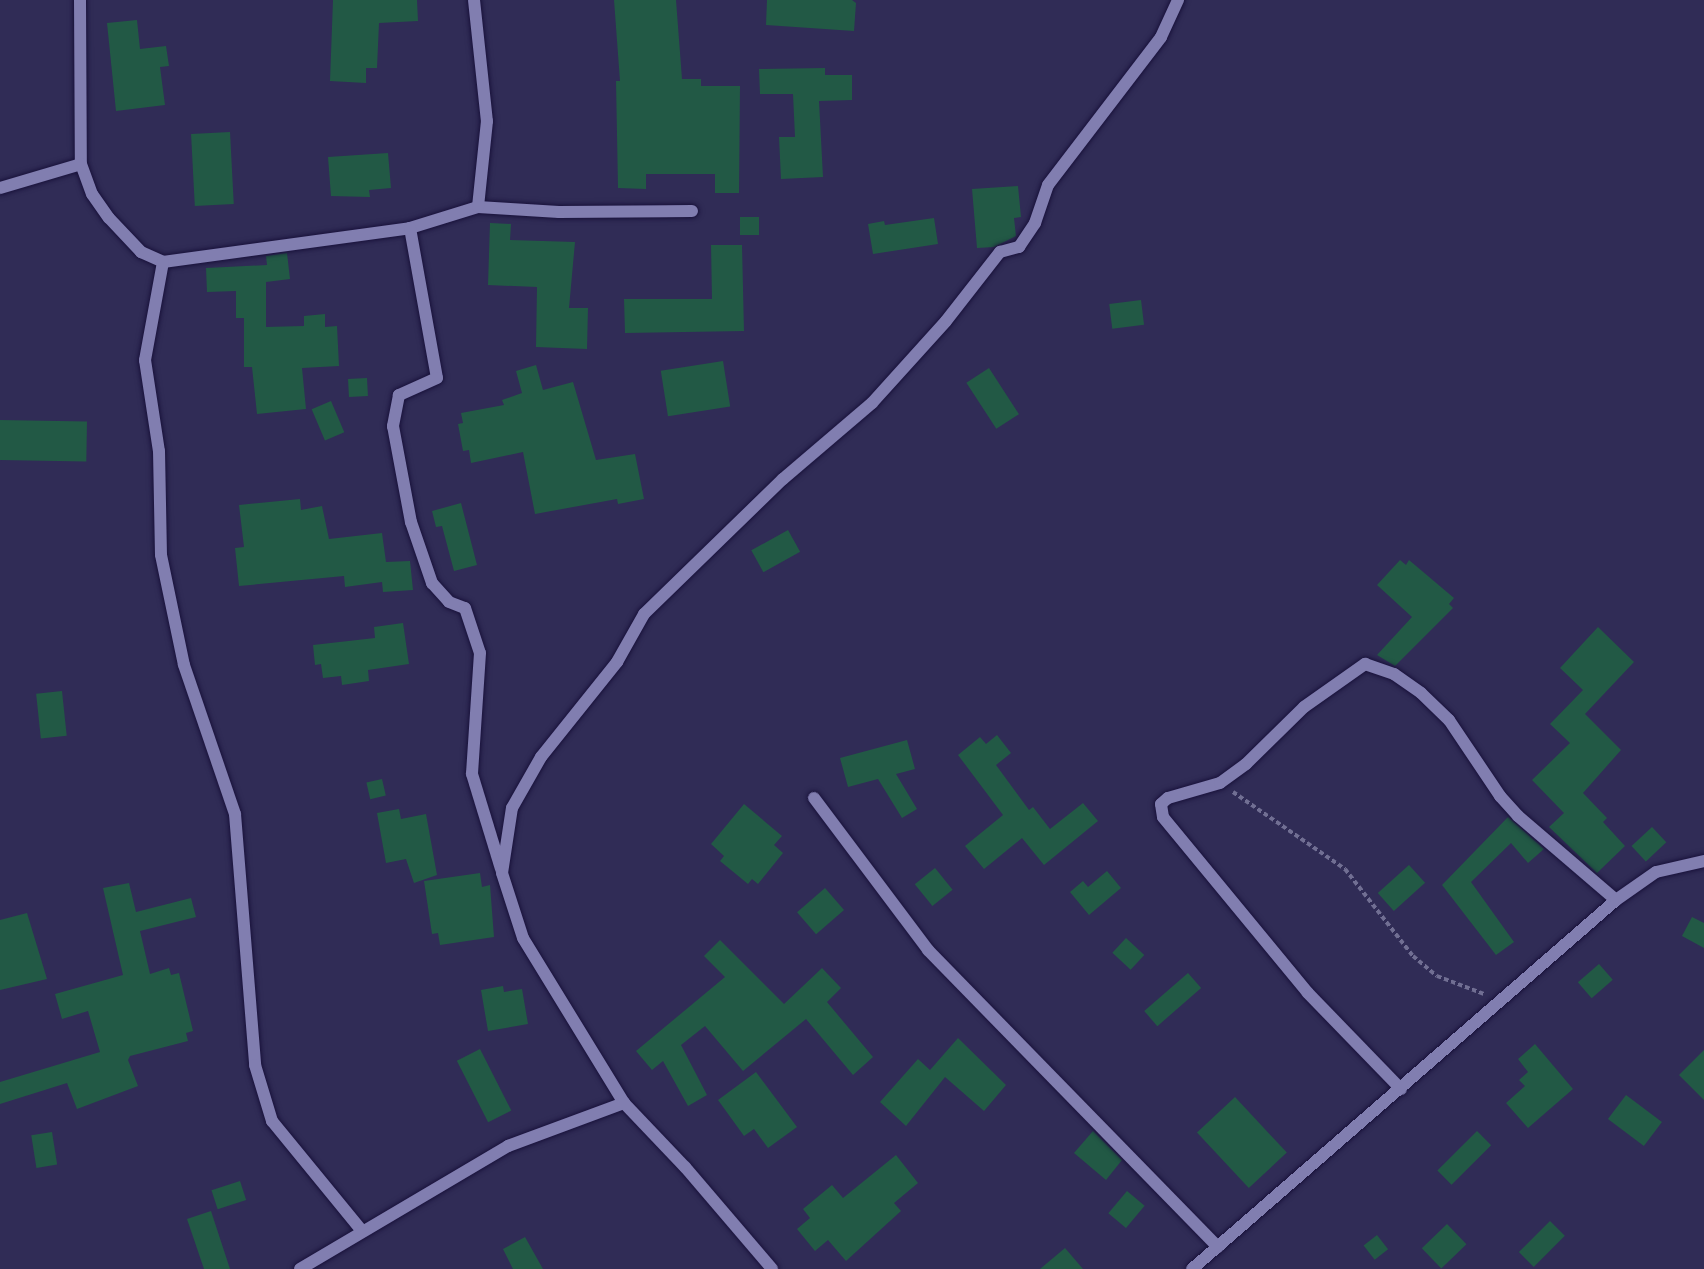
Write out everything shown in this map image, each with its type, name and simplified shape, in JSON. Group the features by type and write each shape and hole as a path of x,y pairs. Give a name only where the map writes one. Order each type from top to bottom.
{"street":[{"path":"80,0 81,164 92,194 109,218 141,252 163,262 410,228 478,207 559,212 692,211"},
{"path":"474,0 487,121 478,207"},
{"path":"502,873 512,808 541,757 617,662 644,614 783,479 872,403 946,321 1000,252 1020,247 1035,223 1048,186 1161,37 1178,0"},
{"path":"0,188 81,164"},
{"path":"410,228 437,378 399,395 393,426 411,522 432,583 449,602 465,608 480,652 472,774 523,938 624,1103 685,1167 772,1269"},
{"path":"163,262 145,360 159,451 161,555 184,665 235,814 255,1065 272,1121 362,1230"},
{"path":"1401,1089 1308,993 1162,817 1161,804 1168,798 1220,783 1350,672 1365,664 1380,668 1421,693 1449,720 1506,803 1560,855 1617,900"},
{"path":"814,798 928,950 1218,1247"},
{"path":"1192,1269 1401,1089 1500,999 1617,900 1656,872 1704,861"},
{"path":"300,1269 362,1230 508,1146 624,1103"}],"path":[{"path":"1220,783 1334,859 1413,956 1437,976 1500,999"}],"building":[{"path":"333,0 417,0 418,21 379,23 377,68 366,68 366,83 330,81"},
{"path":"614,0 676,0 682,79 701,79 701,86 740,86 739,193 715,193 715,174 646,174 646,189 618,188 616,81 620,81"},
{"path":"767,0 852,0 856,3 854,31 766,25"},
{"path":"137,20 140,49 166,46 169,66 160,67 165,105 116,111 107,23"},
{"path":"825,68 825,75 852,75 852,100 819,101 823,177 781,179 779,137 795,137 793,94 760,94 759,69"},
{"path":"230,132 234,204 195,206 191,134"},
{"path":"388,153 391,188 369,190 370,197 331,196 328,157"},
{"path":"1018,186 1021,217 1014,218 1016,236 994,247 977,248 972,189"},
{"path":"740,217 759,217 759,235 740,235"},
{"path":"934,218 938,244 873,254 868,224 884,221 885,225"},
{"path":"490,223 511,224 510,240 575,242 569,308 588,308 587,349 536,347 537,287 488,285"},
{"path":"711,245 742,245 744,331 625,333 624,299 712,299"},
{"path":"287,253 290,279 266,282 266,327 304,326 304,316 325,314 325,327 337,326 339,366 302,368 306,409 257,414 252,367 244,367 244,318 236,318 236,291 207,292 206,268 267,265 266,256"},
{"path":"1141,300 1144,325 1112,329 1109,304"},
{"path":"723,361 730,406 668,416 661,371"},
{"path":"536,365 543,390 573,382 596,460 635,454 644,499 618,504 617,499 535,514 523,452 471,463 469,450 463,451 458,424 463,423 461,413 504,405 502,400 522,393 516,371"},
{"path":"989,368 1019,414 996,429 966,383"},
{"path":"367,378 368,396 349,397 348,379"},
{"path":"331,401 344,432 325,441 312,409"},
{"path":"0,420 87,422 86,462 0,460"},
{"path":"300,499 301,510 322,506 329,539 382,533 386,562 410,561 413,590 383,592 382,582 345,587 344,576 239,586 235,548 244,547 239,505"},
{"path":"461,503 477,565 454,571 442,526 436,527 432,511"},
{"path":"788,530 800,552 763,572 751,550"},
{"path":"1400,560 1406,565 1409,560 1454,598 1449,604 1453,608 1395,666 1377,655 1412,617 1377,585"},
{"path":"403,623 409,664 368,670 369,681 342,685 341,676 323,678 321,664 315,665 313,645 375,638 374,627"},
{"path":"1598,627 1634,662 1585,714 1621,750 1583,793 1607,818 1603,822 1625,846 1597,873 1549,827 1564,813 1532,780 1570,743 1550,724 1583,690 1560,668"},
{"path":"62,691 67,736 41,738 36,694"},
{"path":"997,735 1011,753 996,765 1029,810 1033,807 1050,829 1083,803 1098,821 1044,865 1022,838 984,869 965,846 1003,815 958,755 980,737 986,744"},
{"path":"907,740 915,769 896,774 917,809 902,818 878,779 848,787 840,758"},
{"path":"382,779 386,796 370,799 366,783"},
{"path":"744,804 782,836 774,845 783,853 758,884 752,879 748,884 720,861 724,856 711,844"},
{"path":"399,809 401,819 426,814 437,875 414,883 406,859 386,863 377,813"},
{"path":"1508,817 1544,849 1528,863 1511,843 1471,882 1514,942 1496,955 1442,885"},
{"path":"1652,827 1666,842 1646,861 1632,846"},
{"path":"1409,865 1425,883 1394,911 1378,893"},
{"path":"935,868 953,890 932,906 915,884"},
{"path":"1107,871 1121,888 1089,915 1070,892 1083,881 1088,887"},
{"path":"480,873 482,887 490,885 494,937 440,945 438,933 432,934 424,881"},
{"path":"129,883 136,912 191,898 196,917 140,931 150,974 169,968 171,975 179,973 193,1031 186,1033 188,1041 130,1056 128,1060 138,1086 77,1109 67,1083 0,1104 0,1082 100,1052 88,1011 62,1019 55,994 123,975 103,888"},
{"path":"825,888 844,910 816,934 797,912"},
{"path":"27,913 47,979 0,990 0,920"},
{"path":"1692,917 1704,923 1704,948 1682,936"},
{"path":"1126,938 1144,955 1131,970 1112,953"},
{"path":"720,940 784,1004 822,968 841,988 827,1002 873,1057 853,1075 806,1019 743,1071 705,1026 681,1045 707,1095 688,1106 663,1061 652,1070 636,1051 725,977 704,956"},
{"path":"1599,964 1613,980 1592,998 1578,982"},
{"path":"1188,973 1201,988 1157,1026 1144,1011"},
{"path":"503,986 504,992 522,989 528,1024 488,1031 481,990"},
{"path":"958,1038 1006,1085 984,1111 945,1077 906,1126 880,1102 918,1059 930,1070"},
{"path":"1535,1044 1573,1089 1528,1128 1506,1103 1525,1086 1519,1080 1528,1072 1518,1059"},
{"path":"480,1049 511,1110 488,1122 457,1061"},
{"path":"1704,1050 1704,1100 1679,1075"},
{"path":"756,1072 797,1127 768,1148 754,1129 744,1136 718,1100"},
{"path":"1626,1095 1662,1122 1644,1146 1608,1119"},
{"path":"1235,1097 1287,1153 1249,1188 1197,1132"},
{"path":"1093,1131 1122,1160 1106,1180 1074,1153"},
{"path":"1477,1131 1491,1145 1452,1185 1437,1171"},
{"path":"52,1132 57,1165 36,1168 31,1135"},
{"path":"896,1155 918,1183 894,1203 901,1211 846,1261 828,1240 815,1251 797,1229 810,1218 803,1209 832,1185 843,1198"},
{"path":"240,1181 246,1200 218,1209 211,1190"},
{"path":"1127,1191 1145,1206 1126,1228 1108,1213"},
{"path":"211,1211 230,1269 204,1269 187,1219"},
{"path":"1550,1221 1565,1236 1534,1267 1519,1252"},
{"path":"1447,1224 1466,1244 1441,1268 1422,1248"},
{"path":"1377,1235 1388,1249 1375,1260 1364,1245"},
{"path":"525,1237 543,1269 513,1269 503,1249"},
{"path":"1065,1248 1083,1269 1040,1269"}]}
